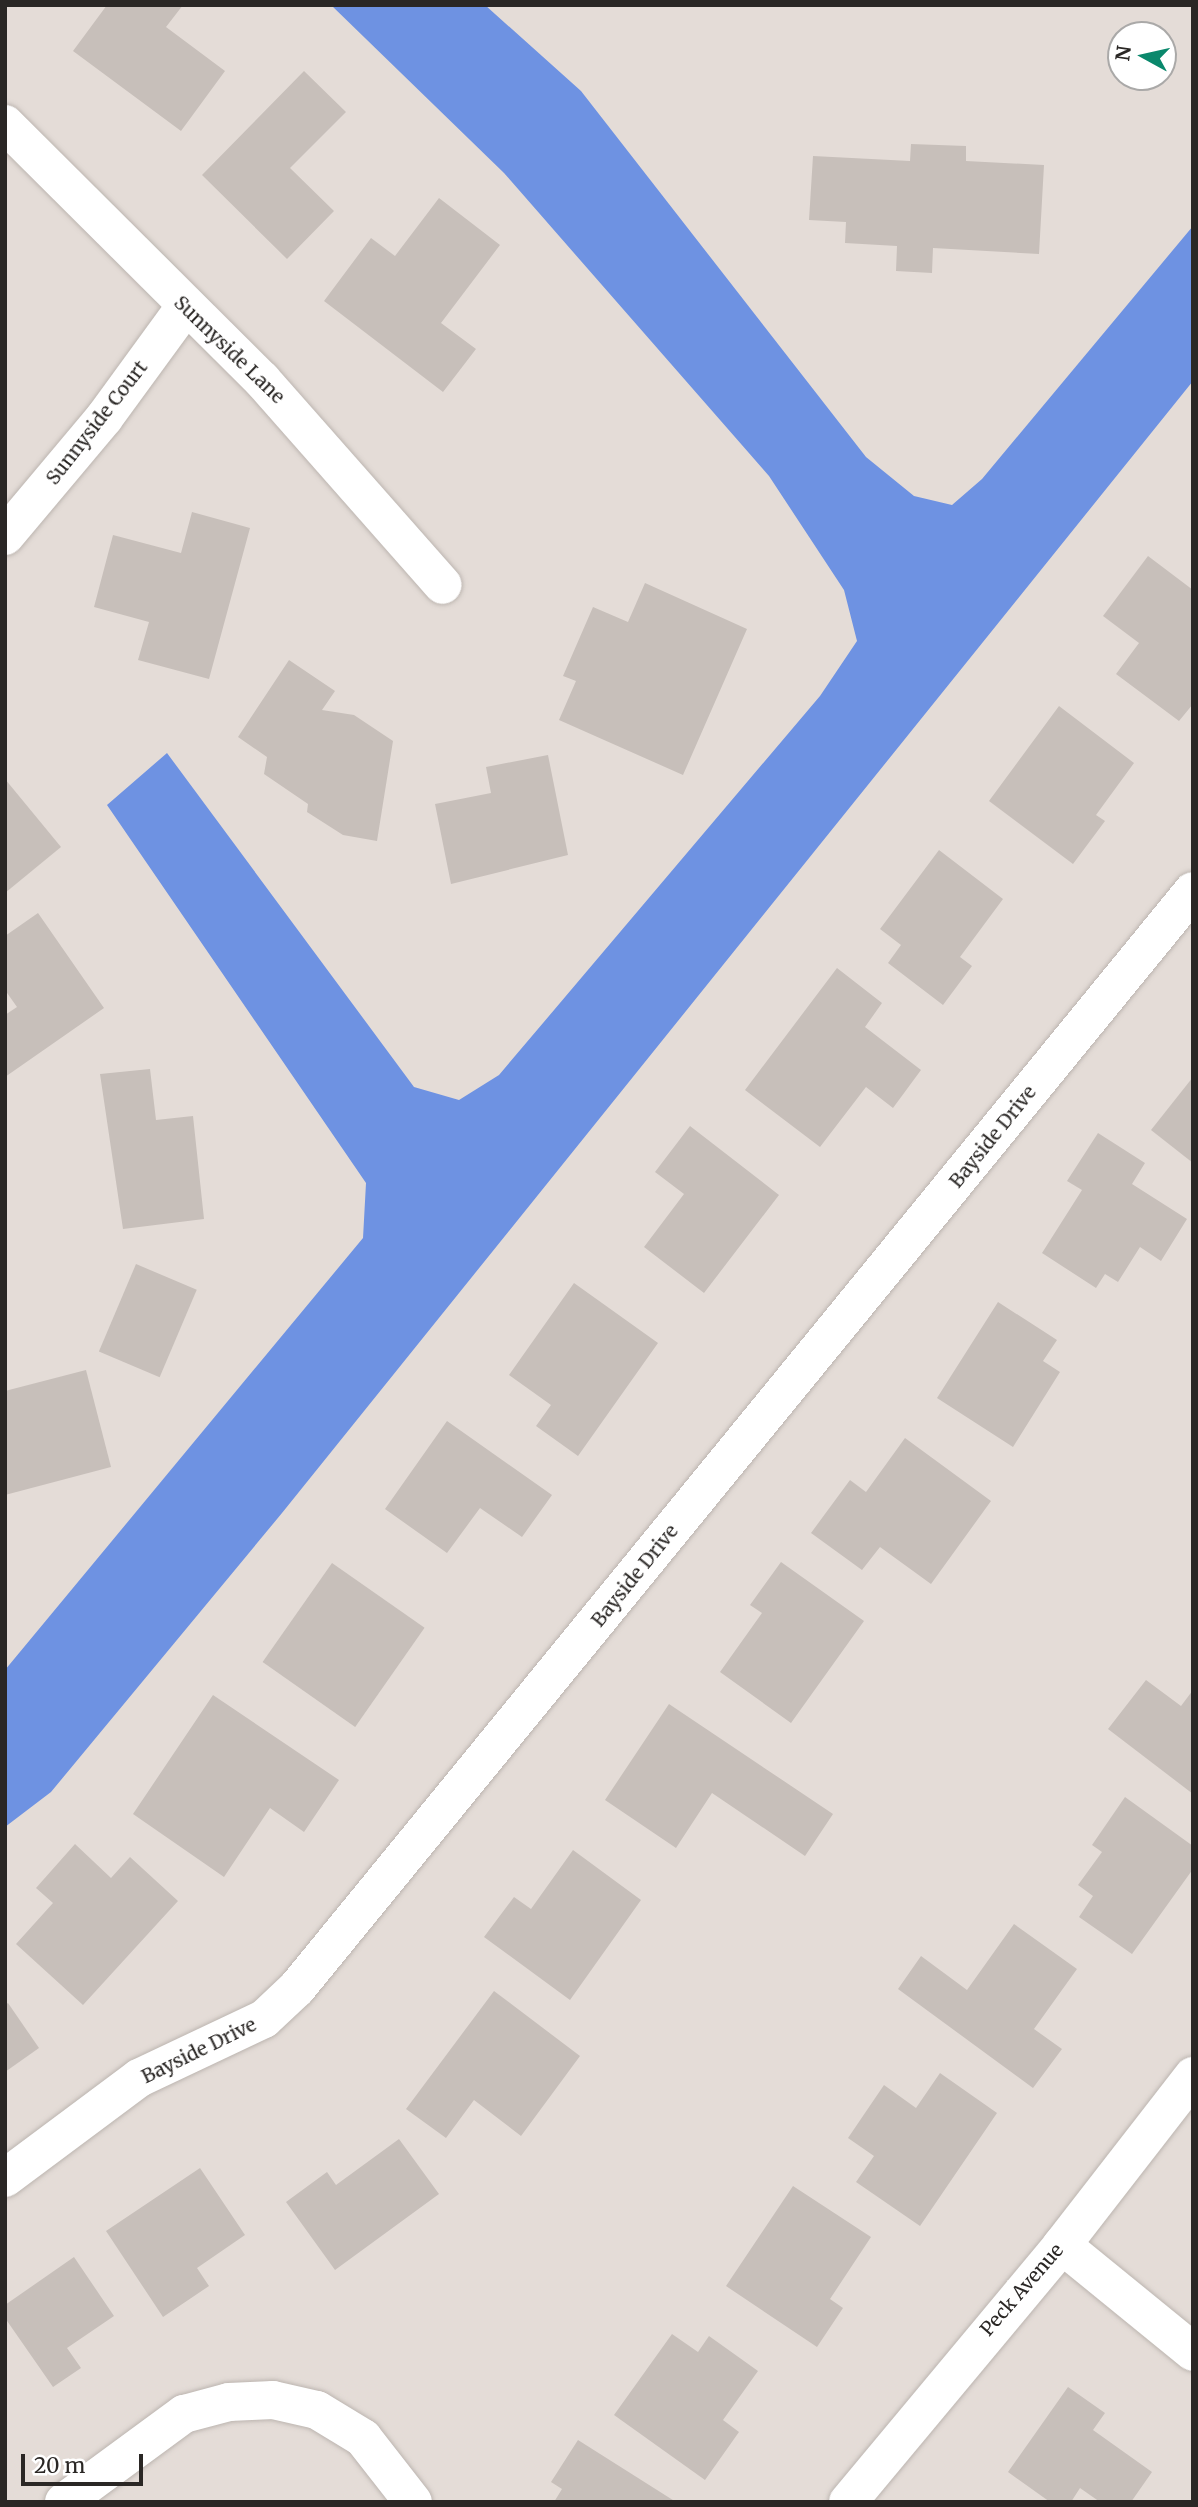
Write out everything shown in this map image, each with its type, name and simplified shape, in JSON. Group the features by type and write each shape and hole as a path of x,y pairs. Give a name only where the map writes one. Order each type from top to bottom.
{"street":[{"name":"Sunnyside Lane","path":"5,124 354,477 443,585"},
{"name":"Sunnyside Court","path":"5,536 104,418 185,307"},
{"name":"Bayside Drive","path":"5,2178 139,2078 264,2019 297,1988 1193,891"},
{"name":"Peck Avenue","path":"848,2502 1062,2245 1193,2076"},
{"path":"1062,2245 1193,2353"},
{"path":"64,2502 184,2414 229,2402 273,2400 317,2410 363,2438 413,2502"}],"water":[{"path":"331,5 485,5 581,91 866,457 914,496 952,505 982,479 1193,226 1193,381 282,1513 51,1792 5,1827 5,1670 363,1238 366,1183 107,805 167,753 414,1087 459,1100 499,1075 820,696 857,641 844,590 769,476 504,173"}],"building":[{"path":"107,5 183,5 166,27 225,71 181,131 73,51"},
{"path":"304,71 346,112 290,168 334,211 287,259 202,175"},
{"path":"911,144 966,146 966,161 1044,165 1039,254 933,248 932,273 896,271 897,246 845,243 846,222 809,220 813,156 910,161"},
{"path":"439,198 500,245 441,323 476,349 443,392 324,301 371,238 395,256"},
{"path":"192,512 250,528 209,679 138,660 149,622 94,607 113,535 181,553"},
{"path":"1148,556 1193,590 1193,704 1179,721 1116,674 1139,643 1103,616"},
{"path":"645,583 747,629 683,775 559,720 576,681 563,676 593,607 628,622"},
{"path":"289,660 335,691 322,710 354,715 393,741 377,841 343,835 307,812 308,804 264,774 267,757 238,737"},
{"path":"1059,706 1134,763 1096,815 1105,821 1073,864 989,801"},
{"path":"548,755 568,855 451,884 435,804 491,793 486,767"},
{"path":"5,779 61,847 5,893"},
{"path":"939,850 1003,899 960,957 972,966 943,1005 888,963 901,945 880,929"},
{"path":"38,913 104,1008 5,1077 5,1015 17,1007 5,990 5,936"},
{"path":"837,968 882,1003 865,1027 921,1070 893,1108 866,1087 820,1147 745,1090"},
{"path":"150,1069 156,1120 193,1116 204,1219 123,1229 100,1074"},
{"path":"1193,1077 1193,1163 1151,1130"},
{"path":"690,1126 779,1195 704,1293 644,1247 684,1194 655,1172"},
{"path":"1098,1133 1145,1163 1132,1184 1187,1219 1161,1261 1140,1247 1118,1282 1105,1274 1096,1288 1042,1253 1082,1190 1067,1181"},
{"path":"136,1264 197,1290 160,1377 99,1351"},
{"path":"574,1283 658,1343 578,1456 536,1426 551,1405 509,1375"},
{"path":"998,1302 1057,1340 1043,1361 1060,1372 1013,1447 937,1398"},
{"path":"86,1370 111,1467 5,1495 5,1391"},
{"path":"447,1421 552,1495 522,1537 480,1508 447,1553 385,1509"},
{"path":"905,1438 991,1501 931,1584 880,1547 862,1570 811,1533 850,1480 866,1492"},
{"path":"781,1562 864,1621 791,1723 720,1672 762,1613 750,1605"},
{"path":"332,1563 425,1628 355,1727 263,1662"},
{"path":"1146,1680 1181,1706 1193,1690 1193,1794 1108,1729"},
{"path":"213,1695 339,1780 304,1832 270,1808 224,1877 133,1814"},
{"path":"669,1704 833,1814 805,1856 712,1793 676,1848 605,1800"},
{"path":"1125,1797 1193,1846 1193,1869 1132,1954 1079,1917 1093,1896 1078,1885 1102,1852 1092,1845"},
{"path":"75,1844 111,1878 130,1857 178,1901 83,2005 16,1944 53,1903 36,1888"},
{"path":"573,1850 641,1900 570,2000 484,1937 514,1897 531,1909"},
{"path":"1014,1924 1077,1969 1034,2029 1062,2049 1033,2088 898,1989 921,1956 967,1990"},
{"path":"494,1991 580,2056 521,2136 474,2100 446,2138 406,2109"},
{"path":"8,2003 39,2048 5,2072 5,2005"},
{"path":"940,2073 997,2113 920,2226 856,2182 874,2156 848,2138 884,2085 916,2108"},
{"path":"399,2139 439,2194 335,2270 286,2202 327,2172 336,2185"},
{"path":"200,2168 245,2235 197,2268 209,2286 163,2317 106,2231"},
{"path":"793,2186 871,2237 830,2299 843,2308 817,2347 726,2286"},
{"path":"74,2257 114,2316 67,2348 81,2368 53,2387 5,2318 5,2305"},
{"path":"672,2334 698,2352 709,2336 758,2371 723,2420 739,2432 705,2480 614,2415"},
{"path":"1068,2387 1105,2413 1093,2430 1152,2472 1131,2502 1100,2502 1080,2488 1071,2502 1050,2502 1008,2472"},
{"path":"578,2440 676,2502 554,2502 562,2489 551,2482"}]}
